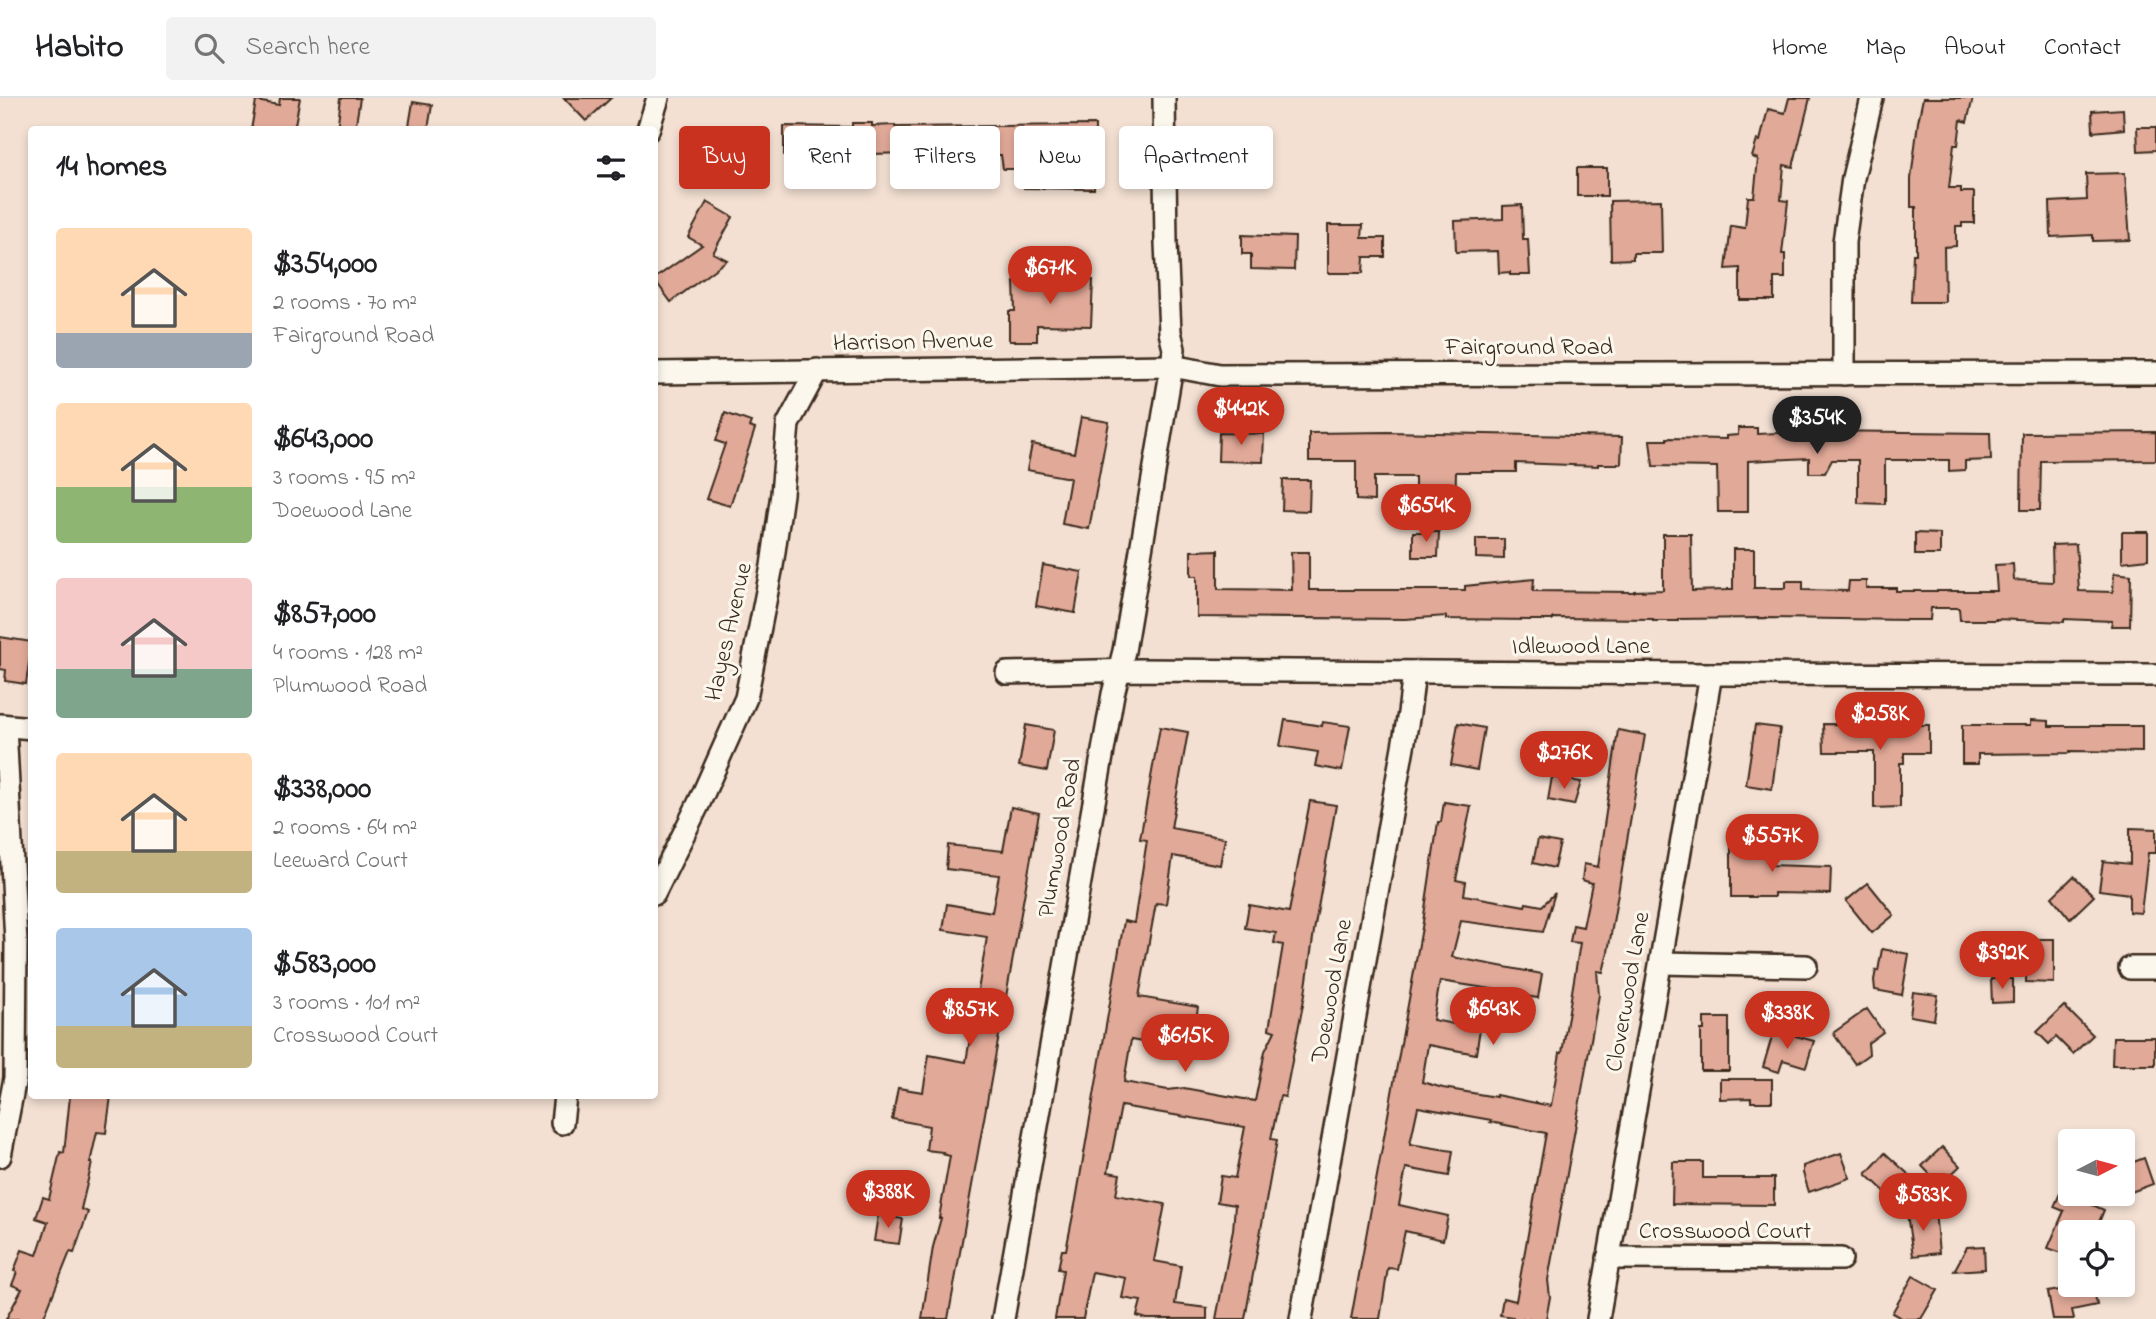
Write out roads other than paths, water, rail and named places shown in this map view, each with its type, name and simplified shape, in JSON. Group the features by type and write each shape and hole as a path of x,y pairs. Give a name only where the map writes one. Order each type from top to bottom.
{"street":[{"path":"649,126 658,98"},
{"path":"1164,98 1166,243 1170,332 1174,349 1172,366"},
{"path":"1844,374 1844,242 1853,178 1872,98"},
{"name":"Harrison Avenue","path":"658,373 1172,366"},
{"name":"Fairground Road","path":"1172,366 1220,375 2156,373"},
{"name":"Plumwood Road","path":"1003,1319 1172,366"},
{"name":"Hayes Avenue","path":"658,886 746,698 772,566 788,424 817,370"},
{"name":"Idlewood Lane","path":"1007,673 1120,671 2156,675"},
{"name":"Doewood Lane","path":"1301,1319 1409,713 1414,672"},
{"name":"Cloverwood Lane","path":"1598,1319 1711,674"},
{"path":"0,1156 15,1078 16,942 3,726 28,728"},
{"path":"1661,964 1806,966"},
{"path":"2130,968 2156,968"},
{"path":"562,1123 565,1099"},
{"name":"Crosswood Court","path":"1608,1258 1841,1259"}]}
